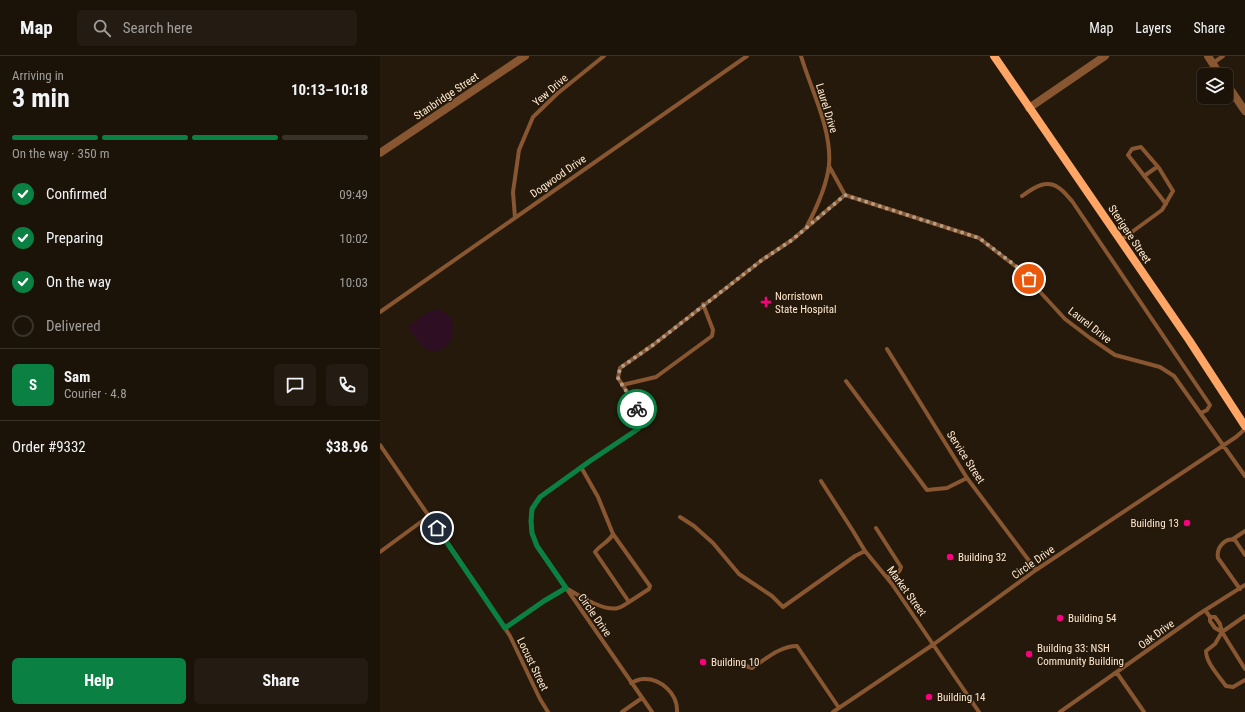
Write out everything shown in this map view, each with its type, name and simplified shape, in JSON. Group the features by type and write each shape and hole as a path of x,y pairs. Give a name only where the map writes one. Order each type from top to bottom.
{"street":[{"name":"Stanbridge Street","path":"380,153 525,56"},
{"name":"Sterigere Street","path":"994,56 1189,340 1245,426"},
{"path":"1029,108 1105,56"},
{"path":"1208,56 1216,68"},
{"path":"1233,93 1245,111"}],"lane":[{"name":"Yew Drive","path":"515,218 513,192 519,150 533,117 558,93 604,56"},
{"name":"Dogwood Drive","path":"380,312 747,56"},
{"name":"Laurel Drive","path":"801,56 824,126 829,166 815,211 806,228"},
{"path":"1213,64 1223,56"},
{"path":"1120,240 1162,210 1166,204 1173,191 1141,147 1132,149 1128,155 1166,204"},
{"name":"Laurel Drive","path":"829,166 845,195 979,238 1020,269 1065,319 1090,338 1115,355 1160,367 1174,376 1245,476"},
{"path":"1144,176 1157,167"},
{"path":"1022,196 1034,188 1051,184 1059,188 1072,201 1210,405 1207,410 1201,413"},
{"name":"Laurel Drive","path":"620,368 653,345 703,304 762,260 792,240 845,195"},
{"path":"622,385 656,377 712,336 714,330 703,304"},
{"name":"Service Street","path":"887,349 967,478 1036,570"},
{"name":"Circle Drive","path":"620,368 618,378 637,407 640,418 638,429 581,467 540,497 532,509 532,533 537,546 652,712"},
{"path":"846,381 927,490 947,488 967,478"},
{"name":"Circle Drive","path":"833,712 934,644 1036,570 1245,429"},
{"name":"Locust Street","path":"380,445 505,628 548,712"},
{"path":"505,628 566,588 607,608 618,608 649,589 650,586 613,534 598,497 581,467"},
{"name":"Market Street","path":"821,481 865,551 887,577 979,712"},
{"path":"380,552 429,516"},
{"path":"680,517 694,526 713,543 739,574 772,596 783,608 855,556 865,551"},
{"path":"876,528 901,567 900,570 892,577 887,577"},
{"path":"1240,589 1218,558 1217,554 1221,544 1233,539 1245,531"},
{"path":"613,534 611,539 595,552 629,602"},
{"path":"1233,539 1245,555"},
{"name":"Oak Drive","path":"1060,712 1205,610 1245,586"},
{"path":"1205,610 1210,617 1210,621 1215,628 1222,632 1245,669"},
{"path":"1245,616 1222,632 1215,644 1206,651 1208,660 1226,686 1233,687 1245,680"},
{"path":"740,664 752,668 788,646 797,646 839,708"},
{"path":"1117,673 1144,712"},
{"path":"631,683 642,679 653,679 664,685 673,694 678,707 677,712"},
{"path":"622,712 642,698"}],"shaded area":[{"path":"438,309 447,313 452,320 453,327 452,338 447,346 435,352 425,349 408,328 424,314"}],"way so far":[{"path":"637,409 618,378 620,368 653,345 762,260 792,240 845,195 979,238 1020,269 1029,279"}],"place":[{"name":"Norristown State Hospital","path":"766,302"},
{"name":"Building 13","path":"1187,523"},
{"name":"Building 32","path":"950,557"},
{"name":"Building 54","path":"1060,618"},
{"name":"Building 33: NSH Community Building","path":"1029,654"},
{"name":"Building 10","path":"703,662"},
{"name":"Building 14","path":"929,697"}],"route":[{"path":"437,528 505,628 566,588 537,546 532,533 532,509 540,497 638,429 640,418 637,409"}]}
